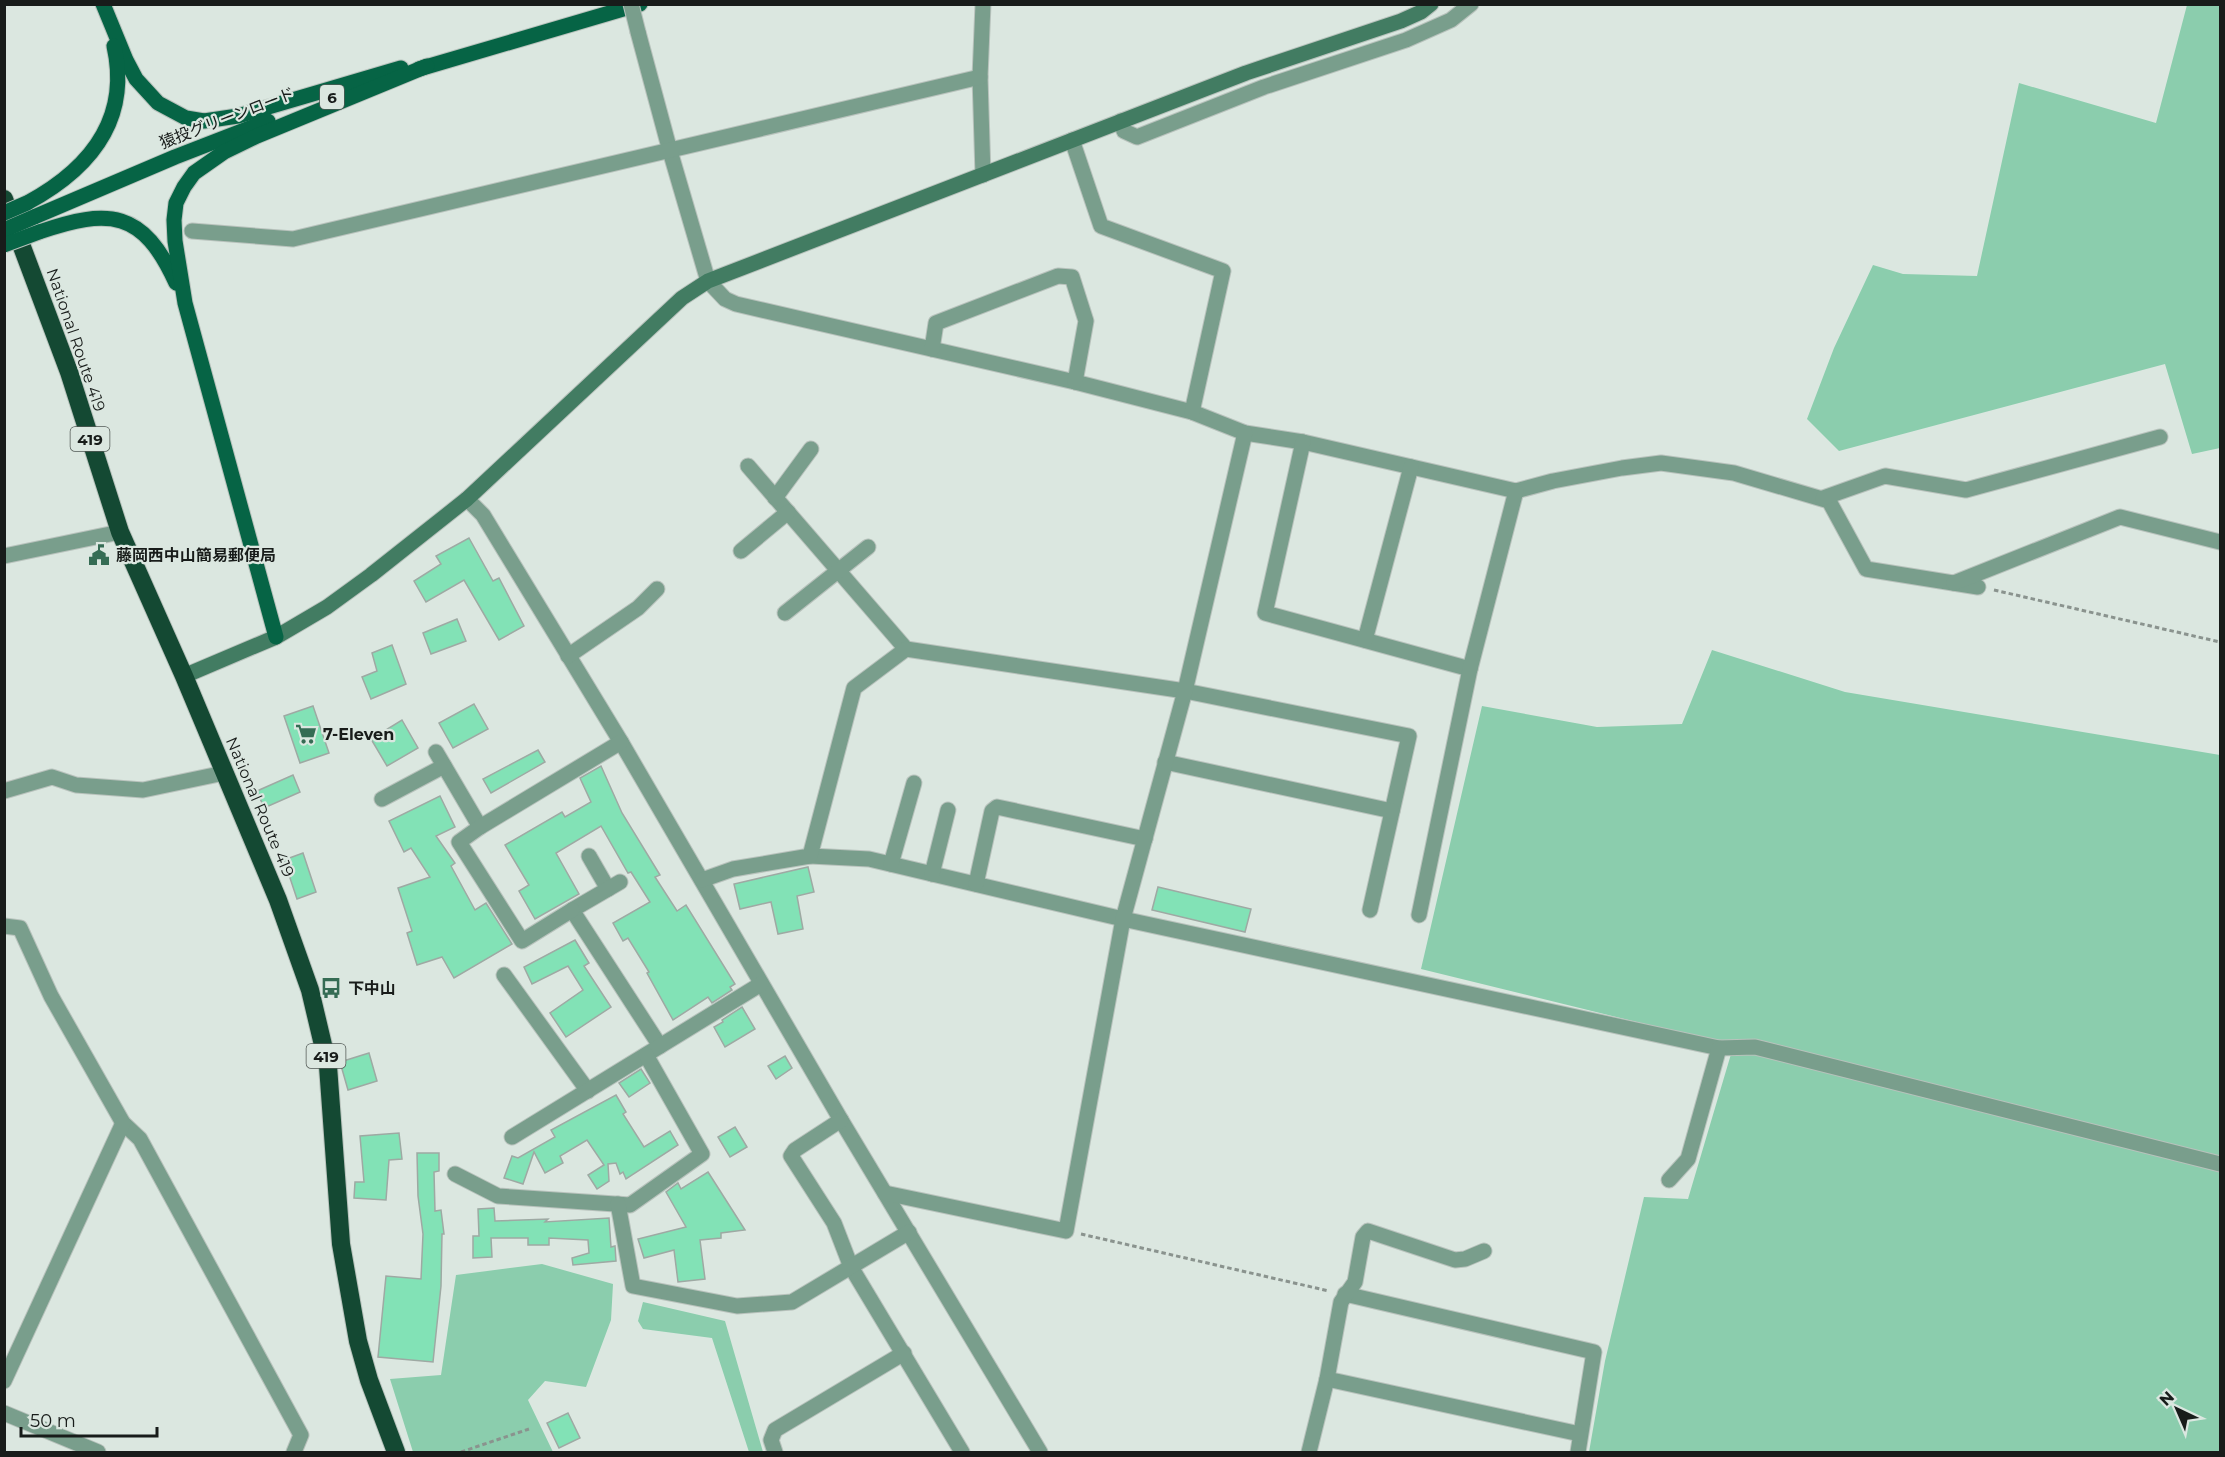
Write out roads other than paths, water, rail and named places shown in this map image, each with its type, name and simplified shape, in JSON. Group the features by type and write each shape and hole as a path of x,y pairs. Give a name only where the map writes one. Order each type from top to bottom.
{"highway":[{"name":"National Route 419","path":"4,199 69,372 120,532 184,676 278,900 310,990 328,1066 341,1244 358,1341 369,1380 396,1452"}],"main road":[{"path":"103,4 126,60 147,93 172,112 186,118 204,121 238,116 452,53 495,46"},
{"path":"4,213 31,210 87,159 109,122 117,84 117,60 103,4"},
{"name":"猿投グリーンロード","path":"4,230 31,210 338,95 427,66 640,4"},
{"path":"276,638 185,303 175,241 176,203 194,173 224,152 257,136 427,66"},
{"path":"4,245 84,219 121,220 136,227 150,239 160,253 185,303"}],"street":[{"path":"631,4 708,281 725,299 736,304 1075,382 1191,412 1245,433 1302,442 1516,491 1553,481 1661,463 1734,473 1829,501 1866,569 1978,587"},
{"path":"983,4 981,77 983,175"},
{"path":"184,676 276,638 336,601 467,499 682,298 708,281 1246,73 1401,21 1421,12 1431,4"},
{"path":"1121,122 1124,130 1137,136 1264,87 1406,40 1451,20 1471,4"},
{"path":"192,231 293,239 981,77"},
{"path":"1072,140 1101,226 1223,271 1191,412"},
{"path":"932,349 936,323 1058,276 1072,277 1086,321 1075,382"},
{"path":"885,1193 1066,1231 1123,919 1185,691 1245,433"},
{"path":"1823,498 1885,476 1966,490 2160,437"},
{"path":"1302,442 1265,613 1470,669"},
{"path":"775,498 812,449"},
{"path":"748,466 906,649 1185,691 1409,736 1370,910"},
{"path":"1365,640 1411,467"},
{"path":"1419,915 1470,669 1516,491"},
{"path":"467,499 483,515 621,742 841,1120 1040,1452"},
{"path":"741,551 788,512"},
{"path":"1954,583 2120,517 2220,542"},
{"path":"4,556 120,532"},
{"path":"785,614 868,547"},
{"path":"568,656 638,608 657,589"},
{"path":"810,856 854,688 906,649"},
{"path":"589,856 614,886 522,941 459,842 621,742"},
{"path":"382,799 440,759 480,827"},
{"path":"1165,762 1392,811"},
{"path":"4,791 52,777 75,785 142,790 224,772"},
{"path":"891,864 914,783"},
{"path":"976,884 992,811 998,807 1145,839"},
{"path":"932,874 948,810"},
{"path":"702,880 733,869 810,856 869,859 1123,919 1719,1047 1755,1047 2220,1164"},
{"path":"572,910 660,1046"},
{"path":"4,926 20,928 51,996 123,1123 140,1139 301,1435 294,1452"},
{"path":"504,975 588,1091"},
{"path":"512,1137 761,984"},
{"path":"1669,1180 1688,1159 1719,1047"},
{"path":"455,1174 498,1196 630,1205 702,1154 646,1055"},
{"path":"841,1120 795,1150 791,1156 834,1223 851,1267 904,1353 958,1451"},
{"path":"4,1381 123,1123"},
{"path":"618,1204 633,1286 737,1306 792,1302 909,1232"},
{"path":"1309,1452 1327,1379 1341,1302 1354,1282 1363,1237 1368,1231 1455,1260 1465,1259 1484,1251"},
{"path":"1345,1294 1594,1352 1578,1452"},
{"path":"775,1452 771,1440 775,1430 904,1353"},
{"path":"1327,1379 1580,1434"},
{"path":"4,1413 98,1452"}],"place":[{"name":"藤岡西中山簡易郵便局","path":"99,555"},
{"name":"7-Eleven","path":"306,734"},
{"name":"下中山","path":"331,988"}]}
